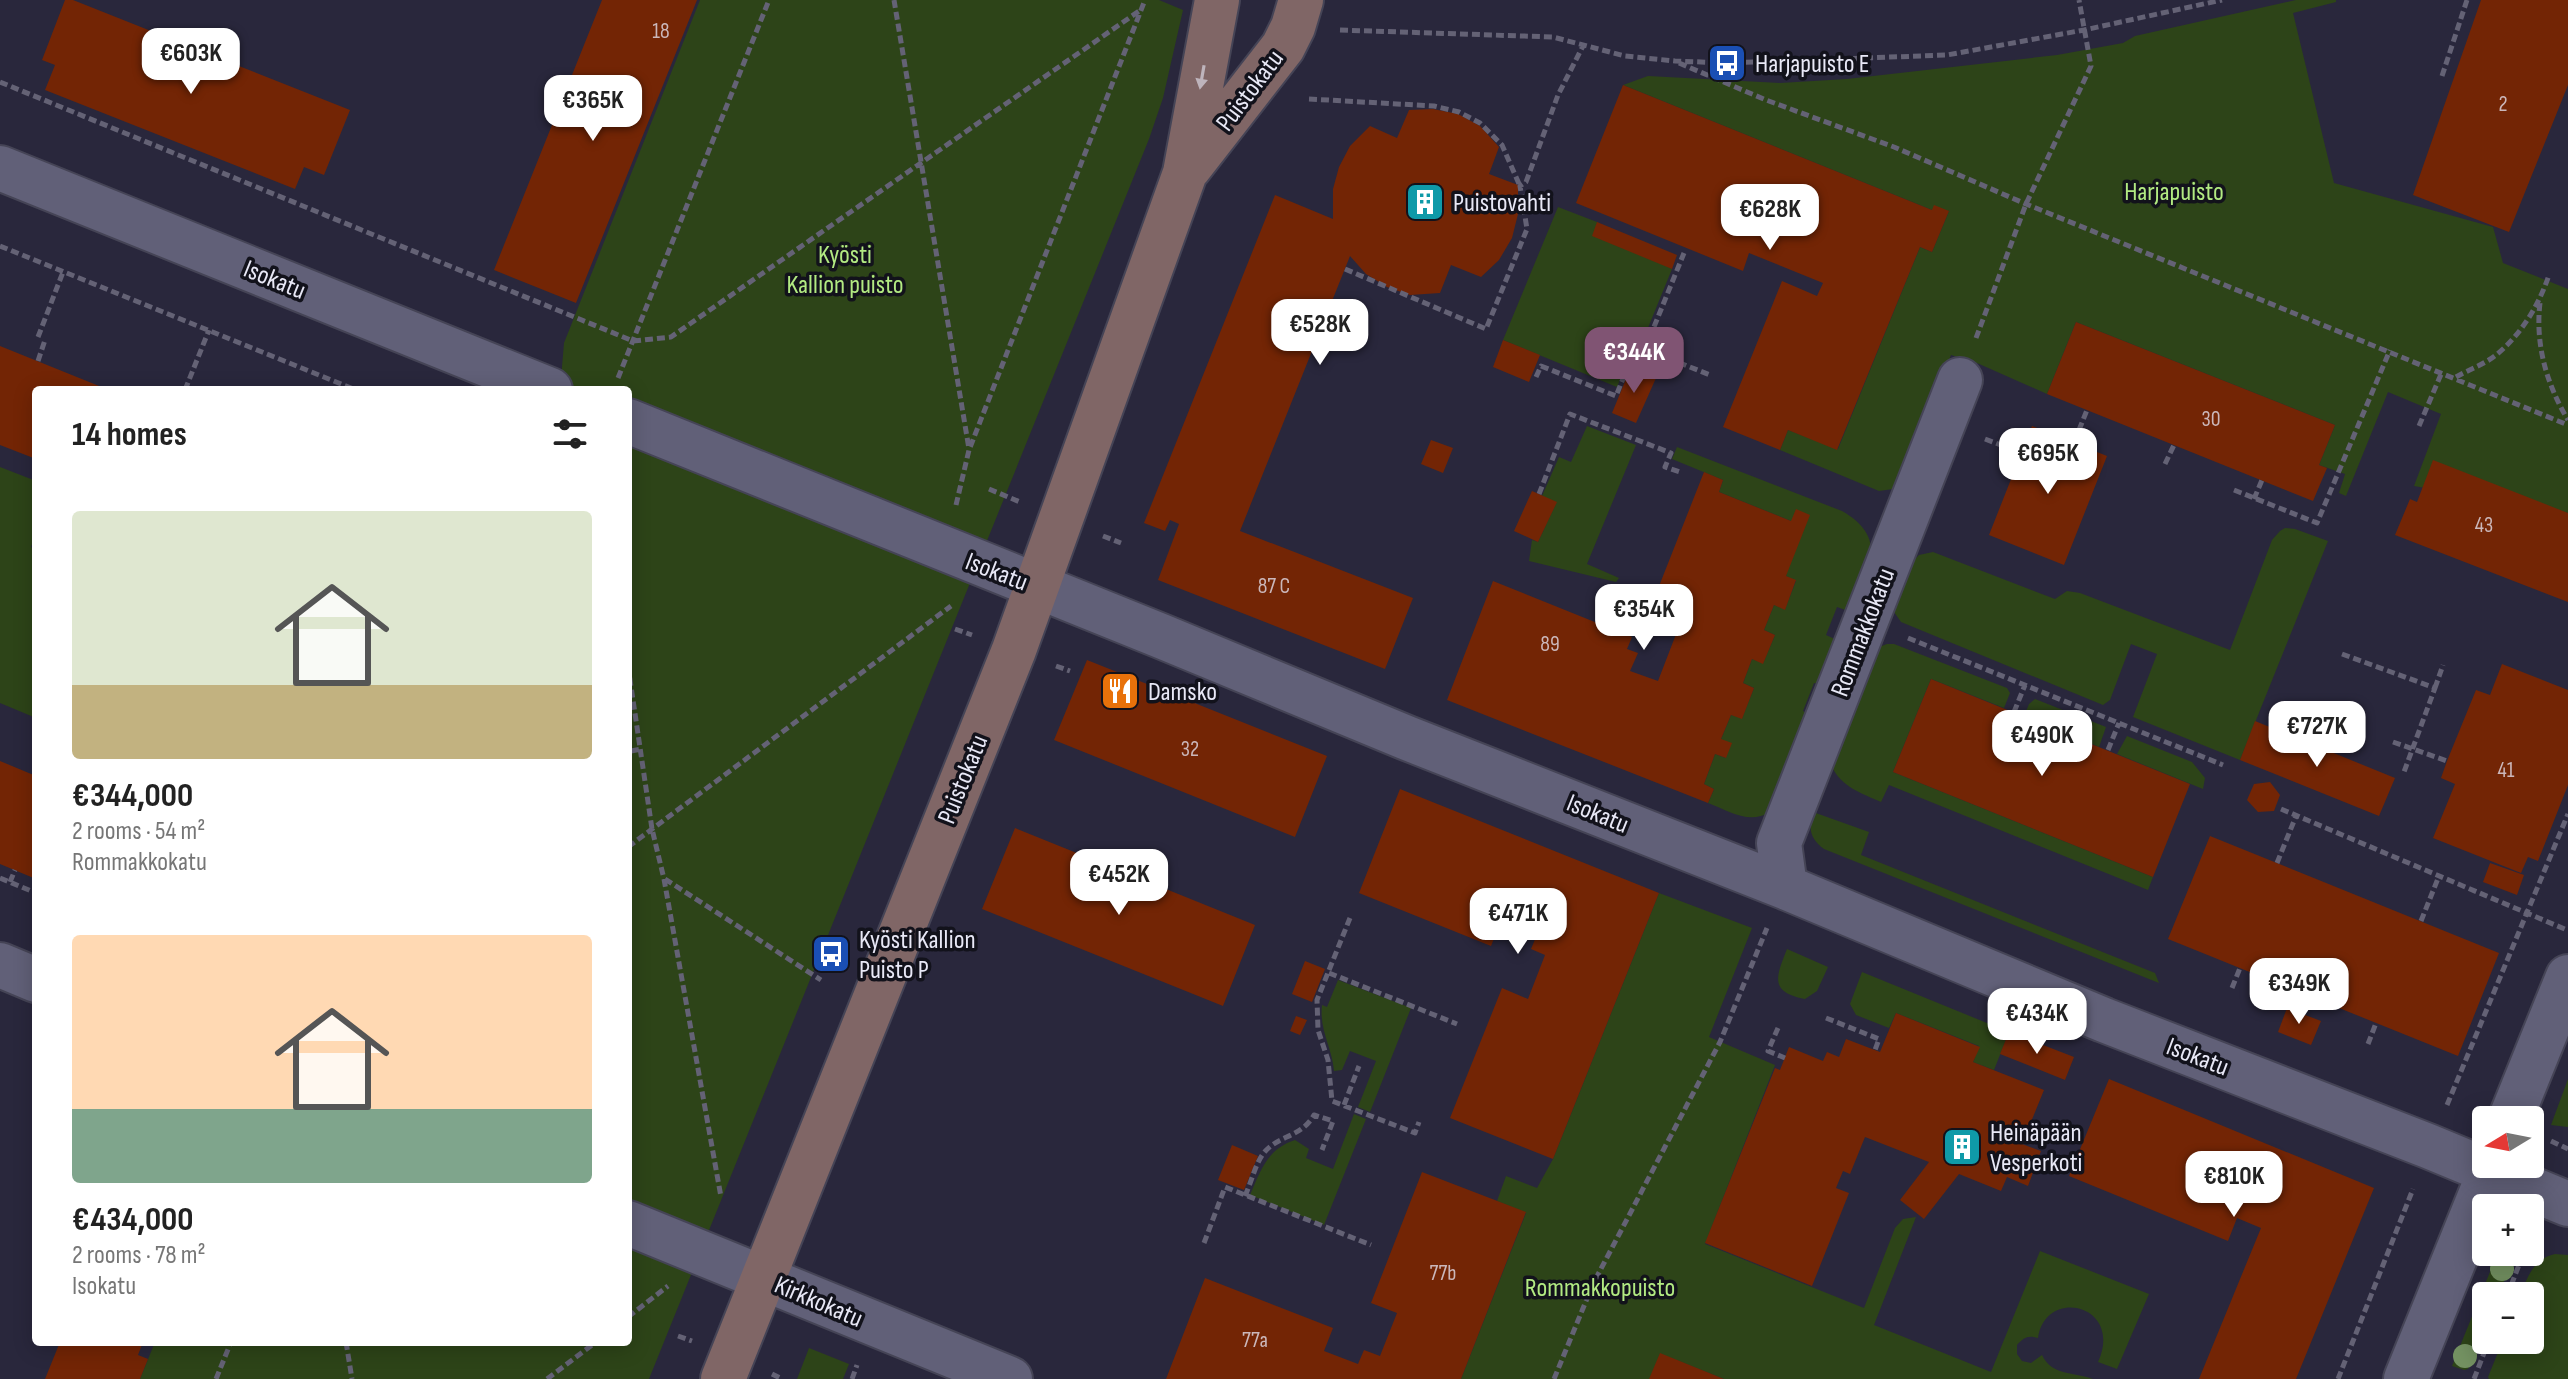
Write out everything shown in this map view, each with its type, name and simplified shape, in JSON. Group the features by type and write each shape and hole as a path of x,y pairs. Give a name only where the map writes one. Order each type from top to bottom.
{"main road":[{"name":"Puistokatu","path":"723,1379 1014,650 1185,173 1217,0"},
{"name":"Puistokatu","path":"1185,173 1283,47 1297,14"}],"street":[{"name":"Isokatu","path":"0,168 540,386"},
{"name":"Rommakkokatu","path":"1785,887 1779,843 1960,380"},
{"name":"Isokatu","path":"632,406 1037,586 1407,738 1785,887 2104,1020 2472,1161"},
{"path":"0,965 32,978"},
{"path":"2516,1106 2568,977"},
{"path":"2406,1379 2487,1178"},
{"name":"Isokatu","path":"2512,1178 2568,1204"},
{"name":"Kirkkokatu","path":"632,1225 1010,1379"}],"path":[{"path":"625,386 633,341 769,0"},
{"path":"894,0 969,450"},
{"path":"959,493 969,450 1145,0"},
{"path":"1960,380 2026,204 2091,66 2079,0"},
{"path":"1297,14 1553,37 1625,56 1727,63 1947,55 2222,0"},
{"path":"2442,76 2467,0"},
{"path":"0,82 633,341 671,337 1142,9"},
{"path":"1520,186 1526,182 1558,95 1584,44"},
{"path":"1675,61 2568,422"},
{"path":"1309,99 1434,106 1459,112 1480,123 1502,145 1520,186 1527,229 1486,329 1345,269"},
{"path":"0,246 346,386"},
{"path":"1536,377 1541,366 1616,396 1633,354 1641,357 1645,349 1684,253"},
{"path":"38,337 63,272"},
{"path":"2549,275 2538,323 2545,370 2568,422"},
{"path":"2455,378 2495,356 2541,300"},
{"path":"187,386 209,330"},
{"path":"38,361 45,340"},
{"path":"1645,349 1710,375"},
{"path":"2234,490 2317,523 2390,350"},
{"path":"2419,426 2442,372"},
{"path":"2079,430 2087,410"},
{"path":"1539,494 1570,414 1671,453 1665,467 1680,472"},
{"path":"2165,464 2174,445"},
{"path":"2254,499 2262,480"},
{"path":"632,844 951,606"},
{"path":"1866,621 2223,765"},
{"path":"2342,654 2435,688"},
{"path":"2404,772 2443,665"},
{"path":"2014,712 2025,685"},
{"path":"632,690 652,829 664,879 721,1197"},
{"path":"2108,750 2119,723"},
{"path":"2393,742 2447,761"},
{"path":"632,751 642,749"},
{"path":"2281,809 2568,931"},
{"path":"2338,1379 2428,1146 2568,814"},
{"path":"2277,863 2296,816"},
{"path":"10,882 15,870"},
{"path":"2421,921 2439,876"},
{"path":"0,878 32,891"},
{"path":"664,879 821,980"},
{"path":"1554,1379 1593,1284 1720,1042 1785,887"},
{"path":"1350,918 1317,1000 1316,1017 1328,1060 1332,1101 1415,1133 1419,1122"},
{"path":"2232,988 2240,968"},
{"path":"1329,973 1457,1024"},
{"path":"1826,1018 1879,1039 1875,1050"},
{"path":"2368,1044 2376,1023"},
{"path":"1778,1028 1768,1051 1785,1058"},
{"path":"1344,1105 1359,1066"},
{"path":"1245,1196 1262,1154 1300,1132 1314,1115 1333,1121 1322,1150"},
{"path":"1204,1243 1225,1187 1371,1245"},
{"path":"632,1314 673,1283"},
{"path":"216,1379 229,1346"},
{"path":"347,1346 352,1379"},
{"path":"547,1379 591,1346"},
{"path":"2474,1379 2484,1354"}],"green space":[{"name":"Kyösti Kallion puisto","path":"700,0 1159,0 1183,10 1163,98 1149,139 649,1379 140,1379 153,1346 632,1346 632,386 560,386 564,343"},
{"name":"Harjapuisto","path":"2296,0 2336,0 2293,13 2334,183 2493,227 2503,263 2568,289 2568,513 2414,486 2441,414 2388,392 2346,496 2339,493 2345,474 2319,465 2335,425 2076,322 2047,394 1951,355 1900,488 1879,491 1780,450 1788,430 1838,449 1920,247 1932,252 1949,211 1932,210 1623,85 1648,76 1780,83 1847,79 2057,55 2123,43 2135,36"},
{"path":"1558,207 1597,222 1672,269 1641,345 1635,343 1617,387 1503,340"},
{"path":"1587,426 1636,445 1587,564 1619,578 1616,582 1529,561 1532,540 1538,542 1556,503 1542,496 1559,457 1571,462"},
{"path":"1677,447 1842,511 1857,522 1871,544 1868,569 1851,612 1837,607 1826,635 1839,641 1822,685 1814,683 1803,711 1810,715 1770,812 1762,816 1747,817 1708,803 1714,789 1704,784 1715,754 1726,758 1721,739 1731,715 1742,718 1754,688 1743,683 1752,659 1763,663 1775,635 1764,630 1774,605 1785,609 1796,581 1786,576 1791,521 1719,492 1723,480 1672,459"},
{"path":"0,467 32,479 32,716 0,703"},
{"path":"2285,528 2328,541 2240,760 2133,717 2157,654 2131,644 2110,700 2103,705 1901,622 1892,609 1913,561 1919,555 1933,552 2055,599 2067,591 2080,593 2230,650 2272,540"},
{"path":"1894,644 2007,688 2010,693 2004,708 1931,679 1893,772 2153,877 2148,890 1889,785 1881,802 1841,780 1832,767 1879,647"},
{"path":"2035,699 2106,727 2099,747 2081,739 2083,735 2076,732 2080,720 2071,716 2063,732 2047,721 2045,725 2024,716"},
{"path":"2127,736 2192,762 2205,778 2203,789 2117,754"},
{"path":"1813,812 1869,832 1861,855 2155,973 2159,983 1824,849 1811,833"},
{"name":"Rommakkopuisto","path":"1659,893 1752,928 1709,1037 1775,1065 1705,1244 1864,1308 1895,1228 1903,1219 1916,1217 1874,1325 1991,1372 2040,1251 2149,1294 2117,1369 2098,1362 2103,1342 2101,1327 2093,1316 2081,1309 2067,1308 2054,1312 2044,1322 2038,1338 2022,1340 2017,1345 2017,1354 2022,1361 2031,1363 2042,1355 2058,1370 2093,1379 1724,1379 1661,1354 1650,1379 1461,1379 1526,1213 1497,1201 1506,1176 1537,1188 1553,1159"},
{"path":"1787,949 1828,967 1817,991 1805,999 1785,992 1778,982"},
{"path":"1862,972 2009,1032 1994,1070 1973,1062 1979,1046 1896,1013 1889,1028 1856,1015 1850,1004"},
{"path":"1338,980 1411,1008 1370,1112 1358,1107 1376,1061 1350,1051 1342,1070 1334,1071 1324,1031 1322,1005 1327,1007"},
{"path":"2568,1079 2568,1127 2551,1125"},
{"path":"1354,1114 1366,1119 1324,1225 1250,1195 1271,1155 1295,1140 1309,1149 1306,1158 1333,1169"},
{"path":"2568,1255 2568,1379 2489,1379 2497,1354 2544,1354 2544,1282 2526,1282 2535,1266 2544,1266 2544,1258"},
{"path":"2492,1266 2510,1266 2504,1282 2486,1282"},
{"path":"2472,1316 2474,1354 2468,1369 2452,1366"},
{"path":"809,1348 849,1364 843,1379 797,1379"}],"building":[{"path":"65,0 73,0 350,110 324,175 304,167 295,189 45,90 55,65 42,60"},
{"path":"602,0 697,0 576,303 494,270"},
{"path":"2481,0 2568,0 2568,85 2509,232 2413,195"},
{"path":"1623,85 1932,210 1934,205 1949,211 1932,252 1920,247 1837,450 1788,430 1780,450 1723,427 1782,281 1817,296 1823,283 1749,253 1743,271 1576,203"},
{"path":"1433,109 1458,114 1480,126 1499,147 1489,174 1518,185 1518,214 1512,238 1499,260 1481,277 1451,265 1440,293 1410,295 1387,287 1366,274 1350,256 1240,531 1413,598 1385,669 1158,580 1179,524 1170,520 1165,531 1144,523 1275,195 1333,219 1333,189 1339,167 1350,146 1370,126 1397,138 1409,110"},
{"path":"1597,222 1677,255 1672,269 1592,236"},
{"path":"2076,322 2335,425 2319,465 2327,468 2313,501 2047,394"},
{"path":"1503,340 1540,355 1529,382 1493,367"},
{"path":"0,346 99,386 32,386 32,457 0,445"},
{"path":"1631,367 1656,378 1636,423 1612,413"},
{"path":"2032,426 2107,456 2064,565 1989,535"},
{"path":"1431,440 1453,448 1443,473 1421,464"},
{"path":"2433,460 2568,513 2568,602 2395,535 2410,499 2417,502"},
{"path":"1704,472 1723,480 1719,492 1791,521 1796,509 1810,515 1786,576 1796,580 1785,610 1774,605 1764,630 1775,635 1763,664 1752,659 1743,683 1754,688 1742,719 1731,715 1721,739 1732,743 1726,758 1715,754 1704,784 1714,789 1708,803 1447,700 1493,581 1632,637 1627,649 1638,653 1630,671 1658,681 1683,616 1652,604"},
{"path":"1532,491 1557,502 1538,542 1514,531"},
{"path":"1087,660 1327,756 1295,837 1054,740"},
{"path":"2502,664 2568,690 2568,785 2538,861 2528,857 2521,873 2433,838 2455,784 2441,778 2447,761 2476,690 2490,695"},
{"path":"1931,679 2190,784 2153,877 1893,772"},
{"path":"2255,721 2395,778 2379,816 2240,760"},
{"path":"0,761 32,774 32,877 0,864"},
{"path":"2270,782 2280,795 2274,811 2258,812 2247,800 2254,784"},
{"path":"1400,789 1659,893 1553,1159 1450,1118 1502,988 1528,999 1545,955 1531,949 1541,925 1505,911 1491,946 1359,893"},
{"path":"1015,828 1255,925 1223,1006 982,909"},
{"path":"2210,836 2499,953 2458,1056 2168,939"},
{"path":"2490,863 2524,875 2517,895 2483,882"},
{"path":"1305,961 1325,969 1312,1002 1292,994"},
{"path":"2287,1008 2321,1021 2311,1045 2278,1032"},
{"name":"Heinäpään Vesperkoti","path":"1896,1013 1980,1047 1973,1062 2044,1090 2022,1144 2041,1151 2028,1186 2007,1177 2001,1191 1959,1174 1924,1219 1900,1200 1929,1162 1865,1137 1850,1174 1843,1171 1836,1188 1849,1193 1812,1286 1705,1243 1775,1068 1780,1070 1789,1047 1823,1061 1827,1052 1839,1057 1846,1039 1880,1052"},
{"path":"1296,1016 1307,1020 1300,1035 1290,1031"},
{"path":"2009,1032 2074,1057 2065,1080 2000,1054"},
{"path":"2109,1079 2374,1188 2296,1379 2199,1379 2261,1228 2237,1218 2228,1241 2069,1176"},
{"path":"1232,1145 1258,1156 1244,1190 1218,1180"},
{"path":"1422,1172 1526,1212 1461,1379 1166,1379 1205,1278 1333,1328 1324,1351 1358,1364 1364,1350 1380,1356 1397,1313 1371,1303"},
{"path":"58,1346 141,1346 138,1355 148,1359 140,1379 45,1379"},
{"path":"1660,1353 1724,1379 1649,1379"}],"place":[{"name":"Harjapuisto E","path":"1727,63"},
{"name":"Puistovahti","path":"1425,202"},
{"name":"Damsko","path":"1120,691"},
{"name":"Kyösti Kallion Puisto P","path":"831,954"},
{"name":"Heinäpään Vesperkoti","path":"1962,1147"}]}
